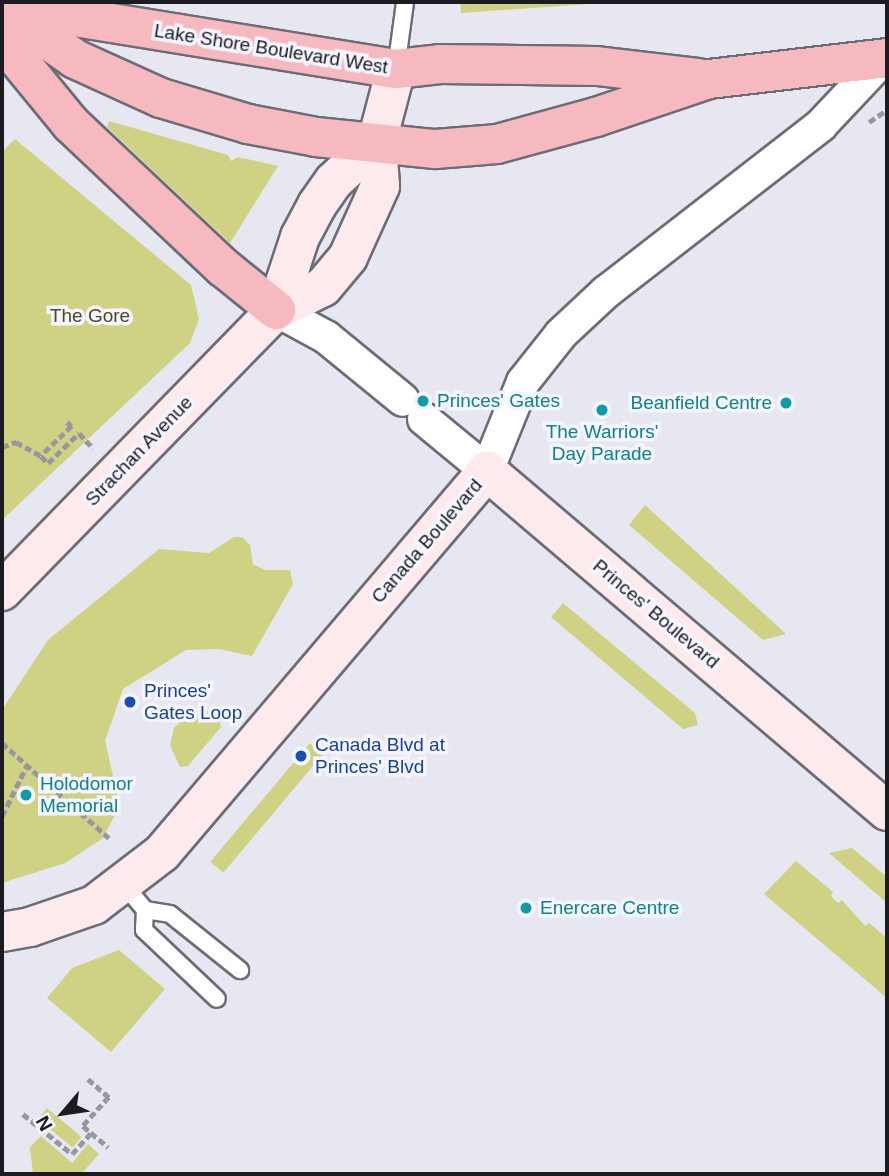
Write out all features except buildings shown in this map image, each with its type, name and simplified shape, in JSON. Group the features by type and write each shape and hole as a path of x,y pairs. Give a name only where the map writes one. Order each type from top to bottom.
{"highway":[{"name":"Lake Shore Boulevard West","path":"2,7 396,69 440,64 597,66 709,79"},
{"name":"Lake Shore Boulevard West","path":"2,7 75,59 161,98 248,124 316,137 377,141 435,149 498,144 596,117 709,79 886,58"},
{"path":"2,40 71,124 224,268 276,310"}],"street":[{"name":"Canada Boulevard","path":"2,932 135,898 170,843 487,471 523,382 561,334 606,292 821,125 886,58"},
{"name":"Strachan Avenue","path":"2,591 276,310 323,287 348,257 380,186 377,141 396,69"},
{"name":"Strachan Avenue","path":"276,310 300,237 317,205 334,181 377,141"},
{"name":"Princes' Boulevard","path":"276,310 326,337 887,811"}],"lane":[{"path":"396,69 405,2"},
{"path":"135,898 170,914 240,970"},
{"path":"135,898 144,930 216,999"}],"path":[{"path":"41,456 70,424 94,449"},
{"path":"2,447 16,442 48,463 79,433"},
{"path":"2,743 109,838"},
{"path":"2,816 27,765"},
{"path":"40,776 125,789"},
{"path":"88,1079 109,1097 83,1126 108,1147"},
{"path":"23,1114 72,1154 91,1133"}],"green space":[{"path":"460,2 618,2 461,13"},
{"path":"109,121 228,155 231,161 238,157 278,166 230,243 107,127"},
{"name":"The Gore","path":"15,139 191,285 199,319 190,343 2,520 2,152"},
{"path":"645,505 786,634 763,640 629,525"},
{"path":"234,537 242,537 250,545 253,564 265,570 290,570 293,584 252,656 219,649 186,650 123,689 105,741 120,806 102,839 65,863 2,883 2,710 48,640 159,549 209,553"},
{"path":"563,603 695,713 698,725 683,729 551,617"},
{"path":"204,710 218,714 221,727 188,766 180,767 170,745 174,728 189,713"},
{"path":"310,743 323,754 223,873 210,862"},
{"path":"852,848 887,877 887,903 829,853"},
{"path":"796,861 833,892 831,896 838,903 842,900 865,926 869,923 887,938 887,998 764,894"},
{"path":"119,950 165,989 111,1052 47,998 72,968"},
{"path":"47,1108 81,1137 72,1148 38,1119"},
{"path":"41,1136 72,1163 88,1144 99,1154 81,1174 33,1174 30,1147"}],"place":[{"name":"Princes' Gates","path":"423,401"},
{"name":"Beanfield Centre","path":"786,403"},
{"name":"The Warriors' Day Parade","path":"602,410"},
{"name":"Princes' Gates Loop","path":"130,702"},
{"name":"Canada Blvd at Princes' Blvd","path":"301,756"},
{"name":"Holodomor Memorial","path":"26,795"},
{"name":"Enercare Centre","path":"526,908"}]}
